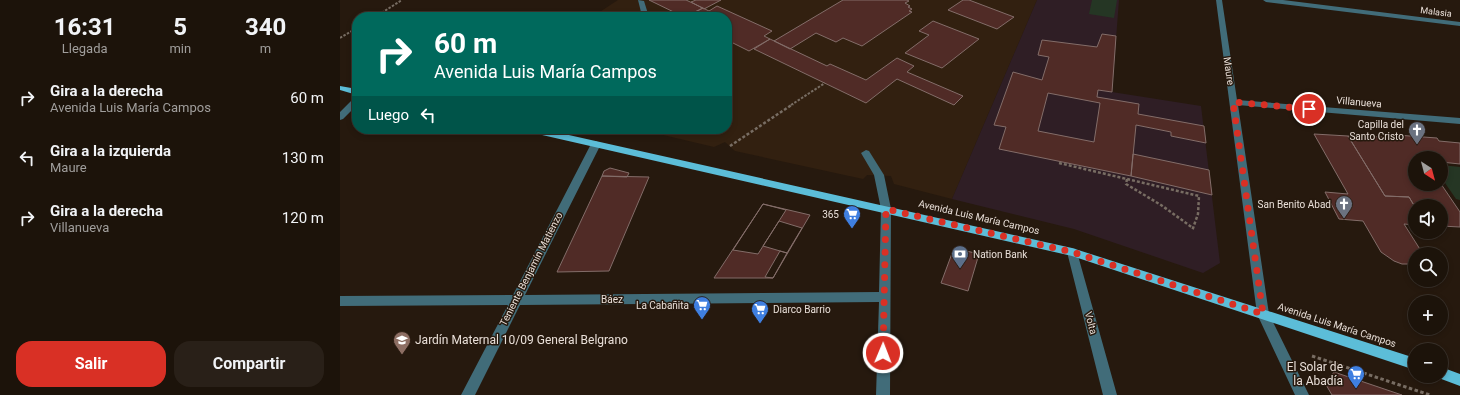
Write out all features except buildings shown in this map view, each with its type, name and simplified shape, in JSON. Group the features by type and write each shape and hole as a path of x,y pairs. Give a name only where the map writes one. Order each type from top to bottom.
{"main road":[{"path":"340,88 352,91"},
{"name":"Avenida Luis María Campos","path":"551,134 1072,252 1408,362"},
{"path":"1448,376 1460,380"}],"street":[{"name":"Maure","path":"1219,0 1263,314 1302,395"},
{"name":"Malasia","path":"1266,0 1460,24"},
{"path":"641,1 645,12"},
{"name":"Villanueva","path":"1233,102 1460,121"},
{"path":"340,117 352,105"},
{"name":"Teniente Benjamín Matienzo","path":"468,395 596,144"},
{"path":"866,153 879,176 886,209 883,395"},
{"name":"Volta","path":"1072,252 1110,395"},
{"name":"Báez","path":"340,301 884,297"}],"path":[{"path":"383,12 402,0"},
{"path":"340,38 352,31"},
{"path":"730,146 825,83"},
{"path":"1059,163 1127,179 1199,196 1200,207 1193,230 1162,205 1126,184 1127,179"},
{"path":"1312,356 1430,395"}],"shaded area":[{"path":"618,0 1037,0 952,199 894,184 891,176 867,175 863,179 735,151 725,142 714,147 659,134 732,134 732,12 600,12"},
{"path":"1037,0 1119,0 1112,92 1201,106 1220,263 1203,273 1074,229 952,199"}],"green space":[{"path":"1092,0 1117,0 1114,18 1089,14"},
{"path":"1448,166 1460,167 1460,200 1456,199 1448,187"}],"place":[{"name":"Capilla del Santo Cristo","path":"1417,145"},
{"name":"San Benito Abad","path":"1344,219"},
{"name":"365","path":"852,229"},
{"name":"Nation Bank","path":"960,269"},
{"name":"La Cabañita","path":"702,320"},
{"name":"Diarco Barrio","path":"760,324"},
{"name":"Jardín Maternal 10/09 General Belgrano","path":"402,355"},
{"name":"El Solar de la Abadía","path":"1356,389"}],"route":[{"path":"883,353 886,209 1072,252 1263,314 1233,102 1309,109"}]}
